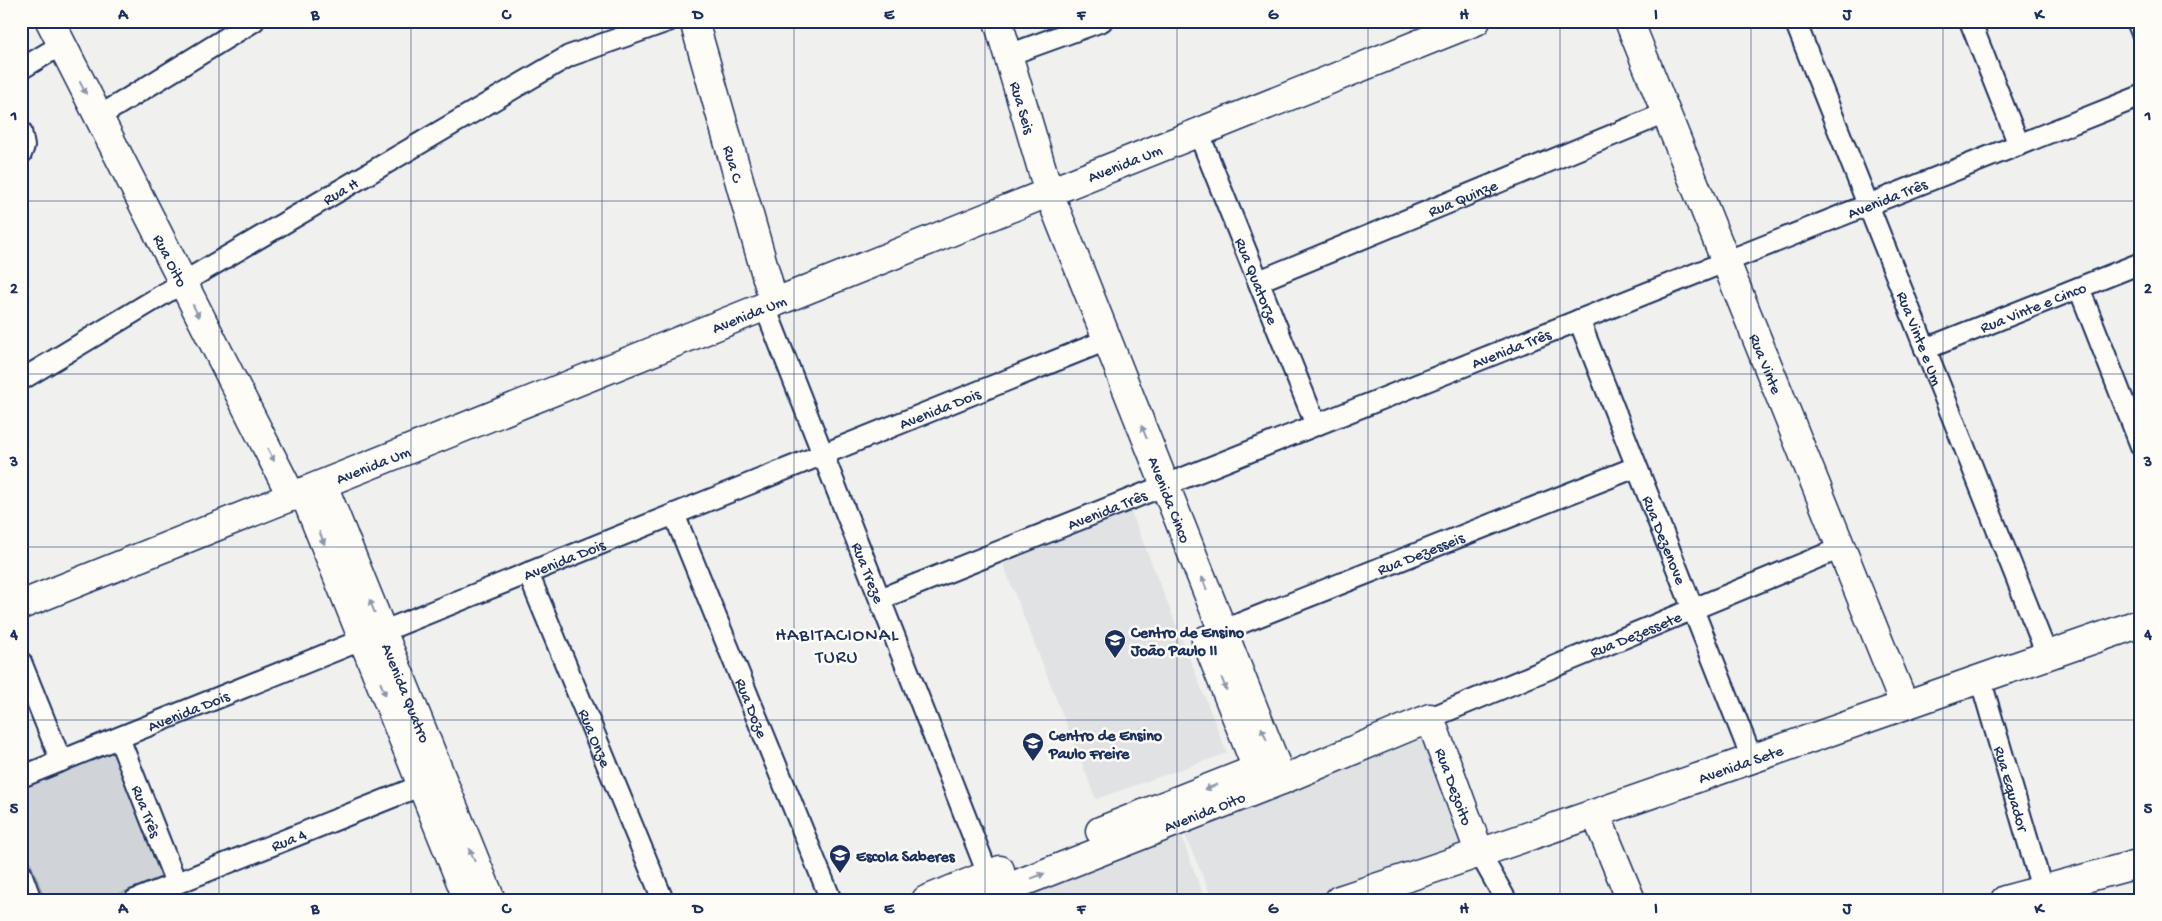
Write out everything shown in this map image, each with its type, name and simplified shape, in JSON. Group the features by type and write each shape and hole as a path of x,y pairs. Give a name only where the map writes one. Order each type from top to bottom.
{"street":[{"path":"98,117 254,21"},
{"name":"Rua H","path":"21,380 182,283 569,56 668,21"},
{"name":"Rua C","path":"694,21 770,305"},
{"name":"Rua Seis","path":"998,21 1008,55 1041,196"},
{"path":"1008,55 1102,21"},
{"name":"Avenida Um","path":"21,605 1199,134 1476,21"},
{"name":"Rua Vinte","path":"1629,21 1904,704"},
{"name":"Rua Vinte e Um","path":"1795,21 2047,655"},
{"path":"1970,21 2020,145"},
{"path":"2137,21 2141,31"},
{"path":"21,69 56,33"},
{"name":"Rua Oito","path":"56,33 182,283 306,492"},
{"name":"Avenida Três","path":"880,599 2141,96"},
{"name":"Rua Quinze","path":"1259,281 1666,112"},
{"path":"21,131 24,146 21,154"},
{"name":"Rua Quatorze","path":"1199,134 1316,426"},
{"name":"Avenida Cinco","path":"1041,196 1214,634 1282,780"},
{"name":"Rua Vinte e Cinco","path":"1925,349 2141,263"},
{"path":"2079,288 2141,446"},
{"name":"Rua Treze","path":"770,305 822,455 880,599 986,889"},
{"name":"Rua Dezenove","path":"1579,320 1752,759"},
{"name":"Avenida Dois","path":"21,777 1099,343"},
{"name":"Rua Dezesseis","path":"1214,634 1636,467"},
{"name":"Avenida Quatro","path":"306,492 373,636 432,781 491,900"},
{"name":"Rua Doze","path":"674,514 831,900"},
{"name":"Rua Dezessete","path":"1430,718 1693,611 1841,548"},
{"name":"Rua Onze","path":"528,573 663,900"},
{"name":"Avenida Sete","path":"1339,900 1596,815 1904,704 2141,623"},
{"name":"Avenida Cinco","path":"1214,634 1257,769"},
{"path":"21,662 61,761"},
{"name":"Rua Equador","path":"1980,678 2044,894"},
{"name":"Avenida Oito","path":"986,889 1282,780 1430,718"},
{"name":"Rua Dezoito","path":"1430,718 1480,854"},
{"name":"Rua Três","path":"119,738 176,883"},
{"path":"926,900 986,889 1257,769 1282,780"},
{"name":"Avenida Quatro","path":"432,781 468,900"},
{"name":"Rua 4","path":"135,900 432,781"},
{"path":"1596,815 1631,900"},
{"path":"1480,854 1506,900"},
{"path":"2005,900 2044,894 2141,863"},
{"path":"21,873 31,900"}],"shaded area":[{"name":"Centro de Ensino João Paulo II","path":"1130,509 1227,753 1096,799 1003,564"},
{"path":"1425,736 1462,847 1304,900 1213,900 1182,828"},
{"path":"117,746 169,874 104,900 45,900 21,839 21,786"},
{"path":"1181,836 1204,897 1195,900 1030,900 1028,895"}],"place":[{"name":"Centro de Ensino João Paulo II","path":"1115,659"},
{"name":"Centro de Ensino Paulo Freire","path":"1033,762"},
{"name":"Escola Saberes","path":"840,874"}],"district":[{"name":"HABITACIONAL TURU","path":"837,644"}]}
